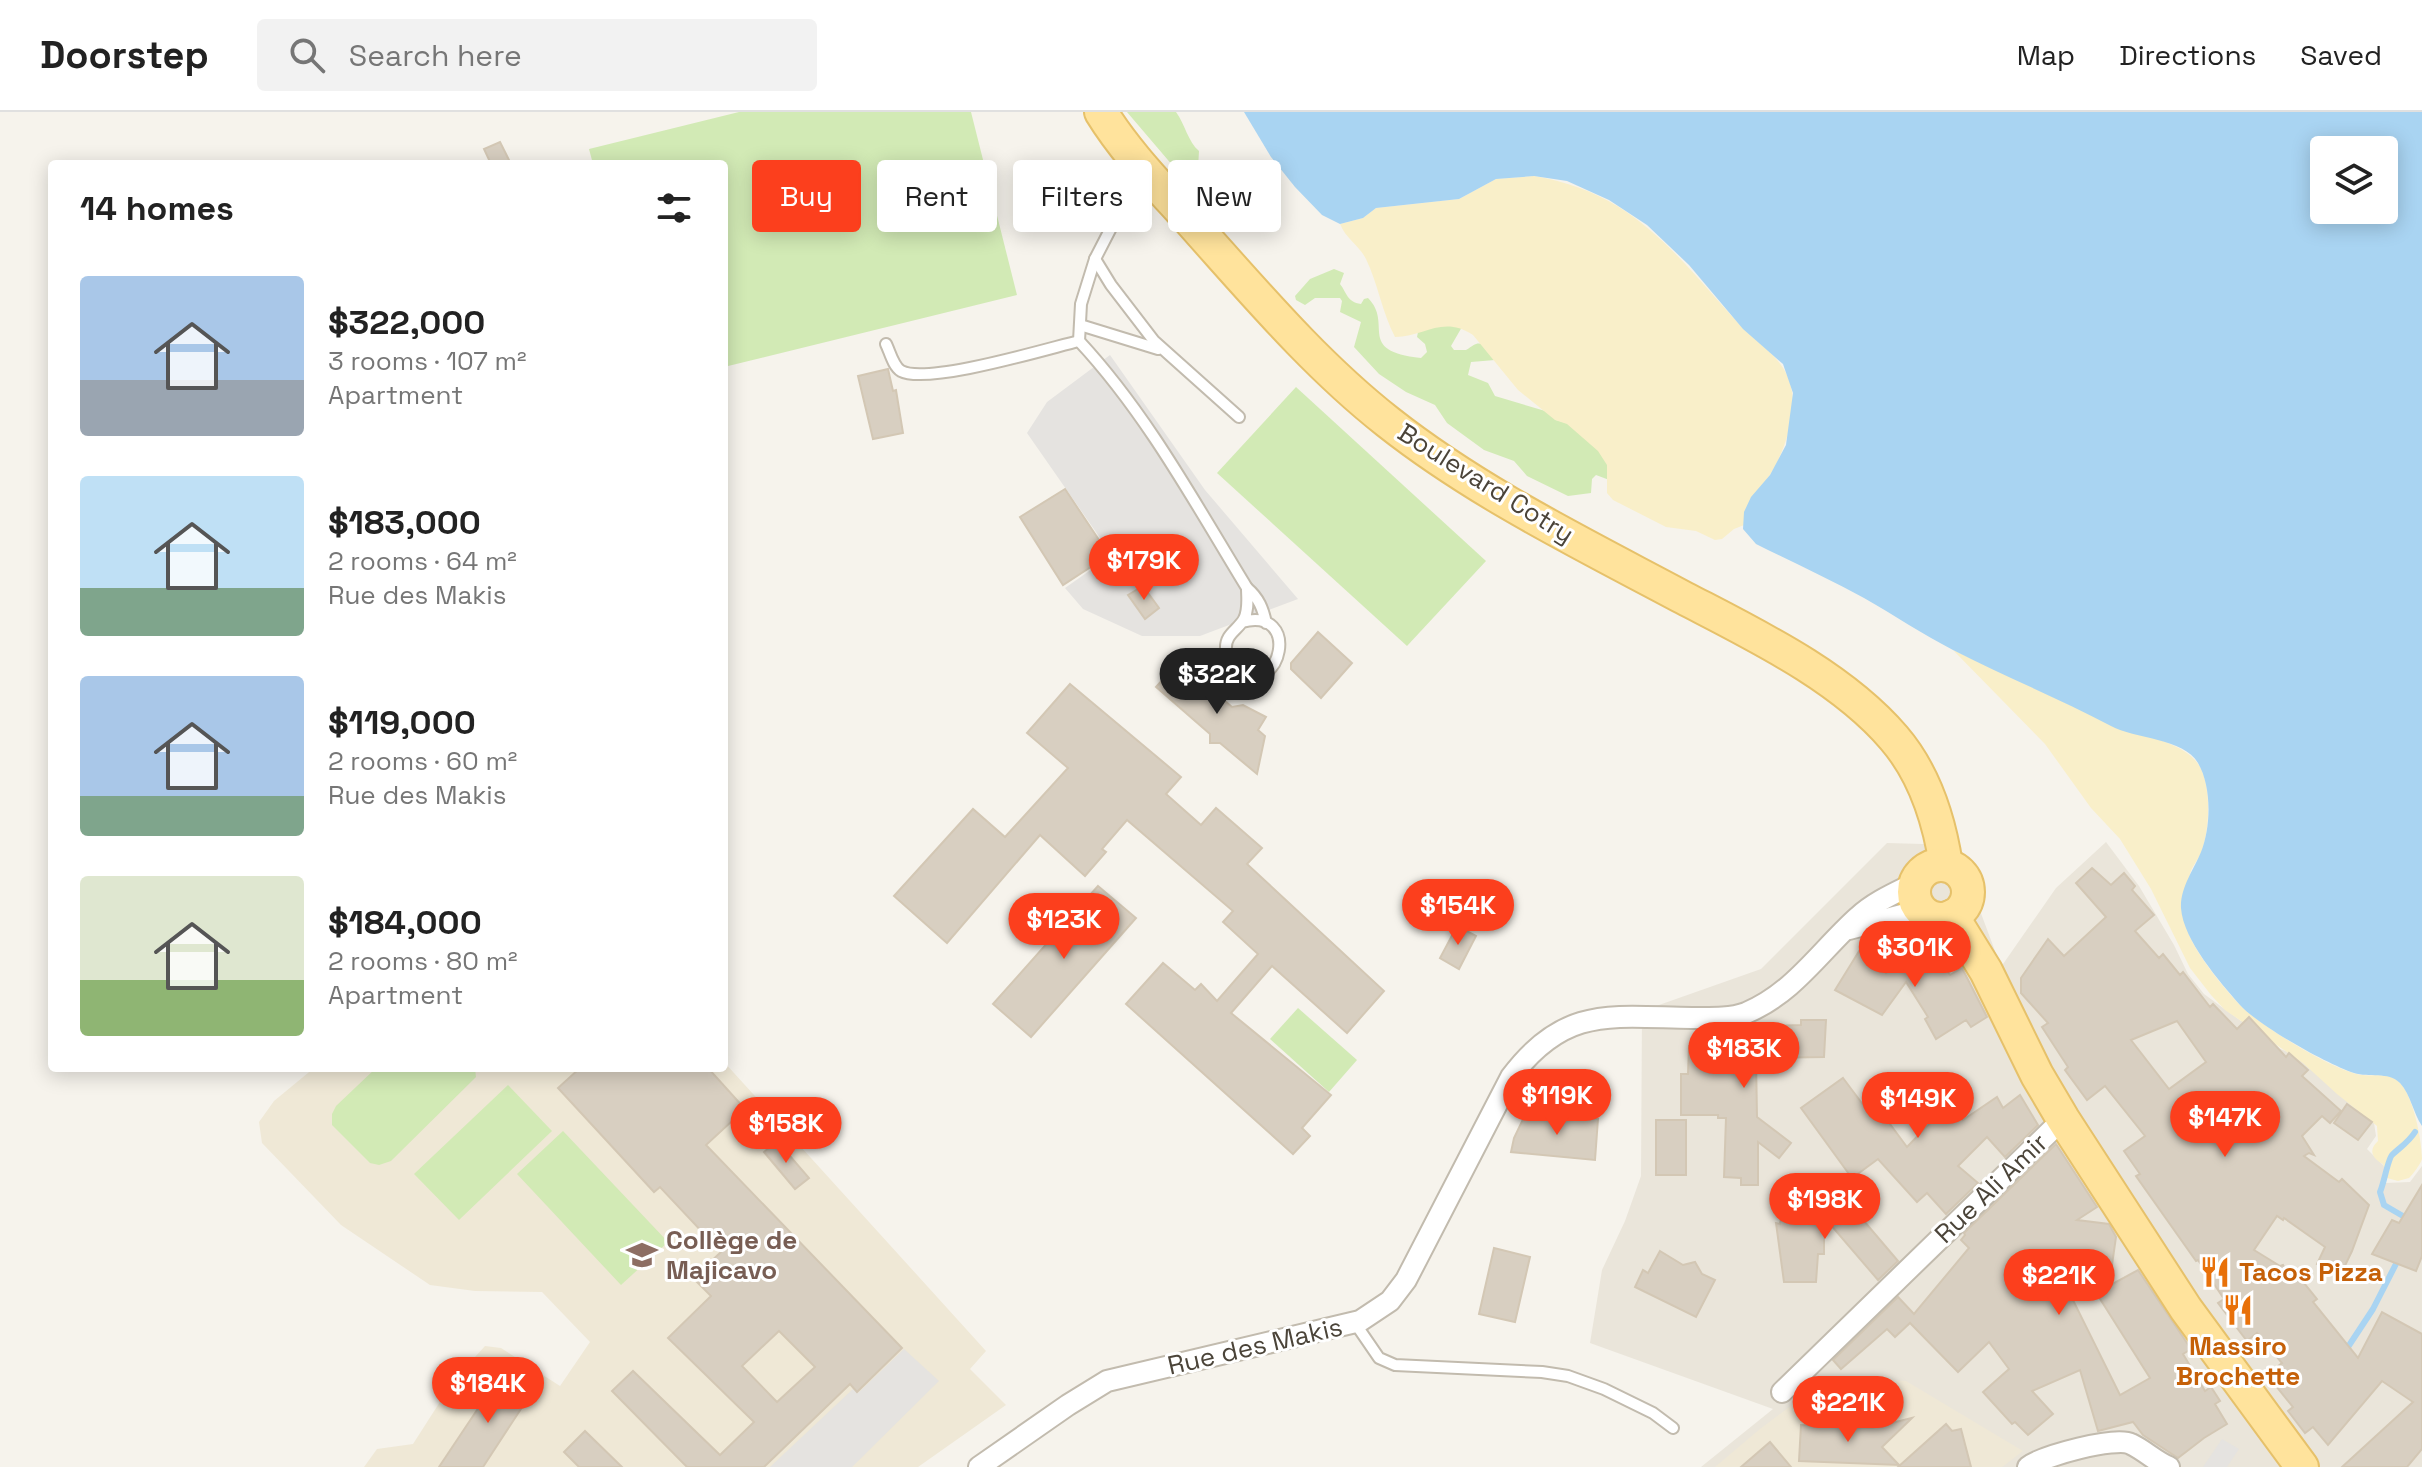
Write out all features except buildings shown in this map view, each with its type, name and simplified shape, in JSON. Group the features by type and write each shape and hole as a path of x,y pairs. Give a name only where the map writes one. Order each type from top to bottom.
{"main road":[{"name":"Boulevard Cotry","path":"1101,112 1138,160"},
{"name":"Boulevard Cotry","path":"1152,178 1308,352 1389,423 1491,493 1741,628 1845,693 1871,714 1895,739 1924,784 1927,882"},
{"path":"1956,869 1968,889 1959,908 1941,919 1930,917 1927,882 1956,869"},
{"path":"1959,908 2037,1075 2063,1119 2186,1309 2302,1467"}],"street":[{"name":"Rue des Makis","path":"979,1467 1107,1381 1355,1323 1390,1301 1406,1280 1511,1077 1525,1057 1545,1040 1589,1019 1619,1015 1720,1018 1745,1013 1771,1000 1805,972 1871,906 1927,882"},
{"name":"Rue Ali Amir","path":"1782,1392 2063,1119"},
{"path":"2028,1467 2036,1461 2081,1447 2128,1442 2169,1467"}],"lane":[{"path":"1109,232 1087,280 1079,341 1104,368 1163,448 1247,588 1255,594 1263,608 1266,623"},
{"path":"1095,259 1154,341 1239,417"},
{"path":"1080,325 1164,350"},
{"path":"886,344 895,366 902,372 913,373 954,372 1079,341"},
{"path":"1242,622 1266,623 1278,635 1279,658 1268,670 1252,675 1237,669 1226,649 1230,633 1242,622 1248,608 1247,588"},
{"path":"1355,1323 1379,1358 1395,1365 1568,1376 1604,1389 1653,1413 1673,1428"}],"shaded area":[{"path":"1110,355 1205,490 1298,599 1200,636 1142,636 1083,609 1065,588 1112,555 1027,433 1047,402"},
{"path":"1954,841 2001,967 2056,888 2106,842 2139,886 2188,974 2204,994 2241,1021 2249,1015 2265,1043 2288,1052 2335,1083 2374,1123 2376,1136 2367,1149 2384,1166 2385,1183 2410,1182 2422,1166 2422,1467 1701,1467 1773,1409 1590,1343 1602,1270 1625,1221 1641,1176 1642,1011 1761,969 1887,843"},
{"name":"Collège de Majicavo","path":"728,1066 986,1351 970,1369 1006,1405 918,1467 364,1467 377,1449 413,1444 454,1380 485,1346 501,1348 560,1386 590,1342 542,1292 475,1291 430,1285 341,1225 262,1143 259,1122 274,1101 309,1072 728,1072"},
{"path":"904,1349 939,1381 852,1467 770,1467 853,1389 858,1393"},
{"path":"1831,1376 1906,1381 2023,1451 2002,1467 1715,1467"},
{"path":"2222,1439 2239,1449 2227,1467 2203,1467"}],"green space":[{"path":"739,112 971,112 983,160 877,160 877,232 997,232 997,215 1017,295 728,366 728,160 592,160 589,149"},
{"path":"1127,112 1176,112 1199,151 1198,160 1168,160"},
{"path":"1334,269 1344,273 1340,284 1350,299 1361,304 1368,298 1378,317 1382,343 1401,354 1421,358 1427,352 1425,344 1417,337 1419,327 1466,320 1451,346 1454,350 1466,350 1476,344 1484,344 1495,360 1471,362 1468,375 1488,383 1495,396 1552,413 1556,420 1577,426 1606,451 1612,481 1596,475 1592,479 1591,493 1568,496 1527,476 1514,461 1484,450 1447,423 1435,405 1406,392 1379,374 1354,347 1361,322 1340,312 1340,298 1315,298 1305,305 1296,300 1295,296 1310,279"},
{"path":"1296,387 1486,561 1407,646 1217,473"},
{"path":"1298,1008 1357,1060 1329,1092 1270,1039"},
{"path":"372,1072 475,1072 476,1077 391,1161 379,1165 370,1163 332,1125 336,1106"},
{"path":"508,1085 552,1131 459,1220 414,1174"},
{"path":"563,1131 668,1242 621,1285 517,1174"}],"sand":[{"path":"1534,176 1570,184 1627,212 1674,252 1785,371 1793,401 1784,445 1776,465 1747,508 1744,525 1722,539 1715,540 1696,531 1666,527 1613,500 1607,493 1607,465 1598,451 1567,424 1555,420 1518,390 1473,335 1462,329 1443,327 1395,337 1366,259 1340,224 1363,218 1376,208 1459,199 1496,179"},
{"path":"1953,650 2118,726 2179,748 2195,760 2205,779 2208,818 2201,853 2189,879 2187,928 2190,937 2228,991 2265,1025 2297,1046 2345,1070 2362,1075 2388,1076 2398,1081 2412,1106 2422,1151 2422,1159 2409,1178 2398,1181 2387,1178 2383,1164 2373,1154 2378,1141 2377,1126 2303,1063 2225,1010 2211,995 2190,968 2151,889 2120,839 2091,808 2045,744"}],"water":[{"path":"1244,112 2422,112 2422,1126 2407,1093 2395,1079 2342,1068 2294,1044 2262,1023 2240,1005 2195,947 2183,920 2181,901 2204,842 2208,795 2203,773 2191,755 2182,748 2121,730 1973,660 1864,598 1756,544 1743,529 1744,512 1751,497 1770,475 1786,445 1793,393 1783,364 1743,329 1689,265 1647,225 1609,200 1567,181 1534,176 1496,179 1459,199 1376,208 1363,218 1340,224 1322,215 1281,170 1281,160 1273,160"}],"waterway":[{"path":"2408,1219 2384,1205 2380,1192 2390,1157 2415,1132"},
{"path":"2346,1350 2373,1309 2400,1256"}],"place":[{"name":"Collège de Majicavo","path":"642,1255"},
{"name":"Tacos Pizza","path":"2215,1272"},
{"name":"Massiro Brochette","path":"2238,1310"}]}
